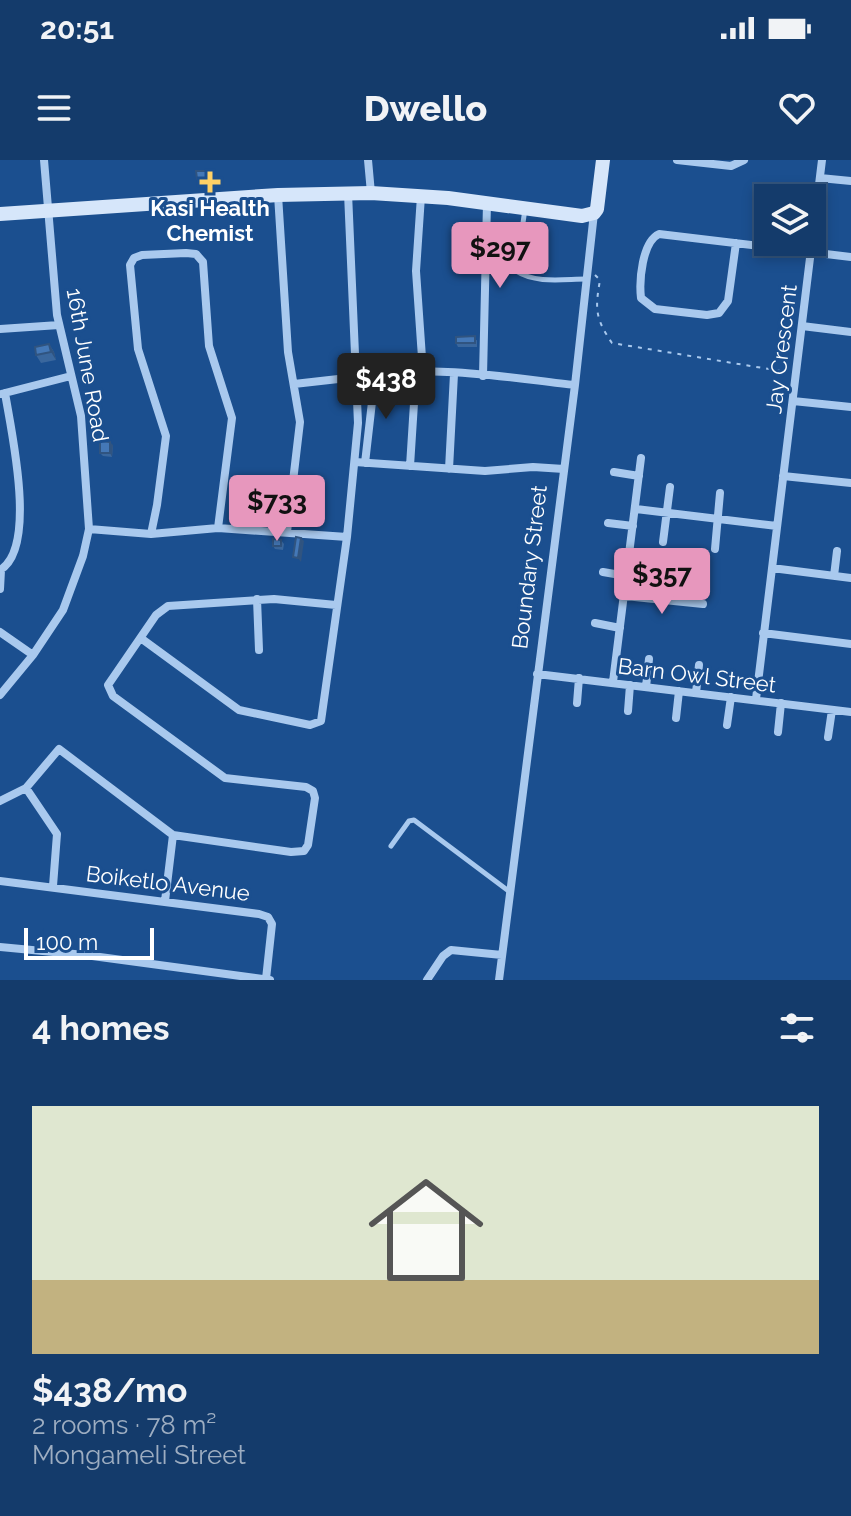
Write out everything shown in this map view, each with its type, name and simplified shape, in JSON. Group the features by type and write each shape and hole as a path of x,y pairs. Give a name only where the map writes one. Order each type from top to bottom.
{"street":[{"name":"16th June Road","path":"0,695 33,655 68,600 89,529 81,416 59,325 44,160"},
{"path":"368,160 371,193"},
{"name":"Boundary Street","path":"499,980 603,160"},
{"path":"677,160 731,166 744,160"},
{"name":"Jay Crescent","path":"819,184 822,160"},
{"path":"820,178 851,181"},
{"path":"0,214 348,193 421,196 576,216 594,213"},
{"path":"142,639 239,710 313,725 319,723 347,537 358,423 348,193"},
{"path":"278,195 288,352 300,429 287,532"},
{"path":"410,466 420,372 416,271 421,196"},
{"path":"483,376 487,203"},
{"path":"736,243 728,301 719,313 707,315 655,309 641,298 647,248 656,235 736,243 754,245"},
{"path":"151,534 166,436 137,343 130,265 134,258 142,255 192,253 203,262 209,346 232,418 218,528"},
{"path":"826,254 851,257"},
{"name":"Jay Crescent","path":"756,699 811,256"},
{"path":"0,329 59,325"},
{"path":"802,326 851,332"},
{"path":"294,384 356,381 420,372 575,385"},
{"path":"449,469 454,374"},
{"path":"0,589 0,570 12,557 21,509 3,393 71,376"},
{"path":"365,463 375,376"},
{"path":"793,401 851,407"},
{"path":"613,682 641,458"},
{"path":"355,462 485,471 533,467 564,469"},
{"path":"614,472 639,476"},
{"path":"783,476 851,483"},
{"path":"663,542 670,487"},
{"path":"715,549 720,493"},
{"path":"636,509 777,526"},
{"path":"608,523 633,526"},
{"path":"89,529 151,534 218,528 347,537"},
{"path":"834,576 837,551"},
{"path":"772,568 851,578"},
{"path":"603,572 626,576"},
{"path":"625,596 703,604"},
{"path":"0,801 26,788 56,750 61,750 173,835 301,852 308,845 315,793 306,787 223,777 113,696 108,685 159,611 168,606 257,599 336,605"},
{"path":"257,599 259,650"},
{"path":"595,623 620,628"},
{"path":"0,632 33,655"},
{"path":"763,633 851,644"},
{"path":"646,687 649,659"},
{"path":"696,693 699,665"},
{"name":"Barn Owl Street","path":"537,674 851,712"},
{"path":"577,703 579,678"},
{"path":"628,711 630,685"},
{"path":"676,718 679,691"},
{"path":"727,725 731,697"},
{"path":"778,732 781,703"},
{"path":"828,737 832,710"},
{"path":"26,788 57,834 53,886"},
{"path":"165,901 173,835"},
{"name":"Boiketlo Avenue","path":"0,881 255,912 268,917 272,927 269,980"},
{"path":"0,947 85,955 269,980"},
{"path":"427,980 443,956 451,950 502,955"}],"lane":[{"path":"525,209 516,271 528,278 539,279 587,276"},
{"path":"391,846 409,821 414,820 510,892"}],"path":[{"path":"587,276 599,278 596,312 608,338 616,345 796,373"}],"building":[{"path":"196,171 213,171 213,179 197,179"},
{"path":"466,258 466,265 455,265 454,259"},
{"path":"475,336 475,343 456,343 456,337"},
{"path":"49,344 51,352 36,355 35,347"},
{"path":"100,441 110,442 110,453 100,453"},
{"path":"296,537 301,538 298,558 293,557"},
{"path":"273,539 281,540 281,546 273,546"}],"place":[{"name":"Kasi Health Chemist","path":"210,182"}]}
